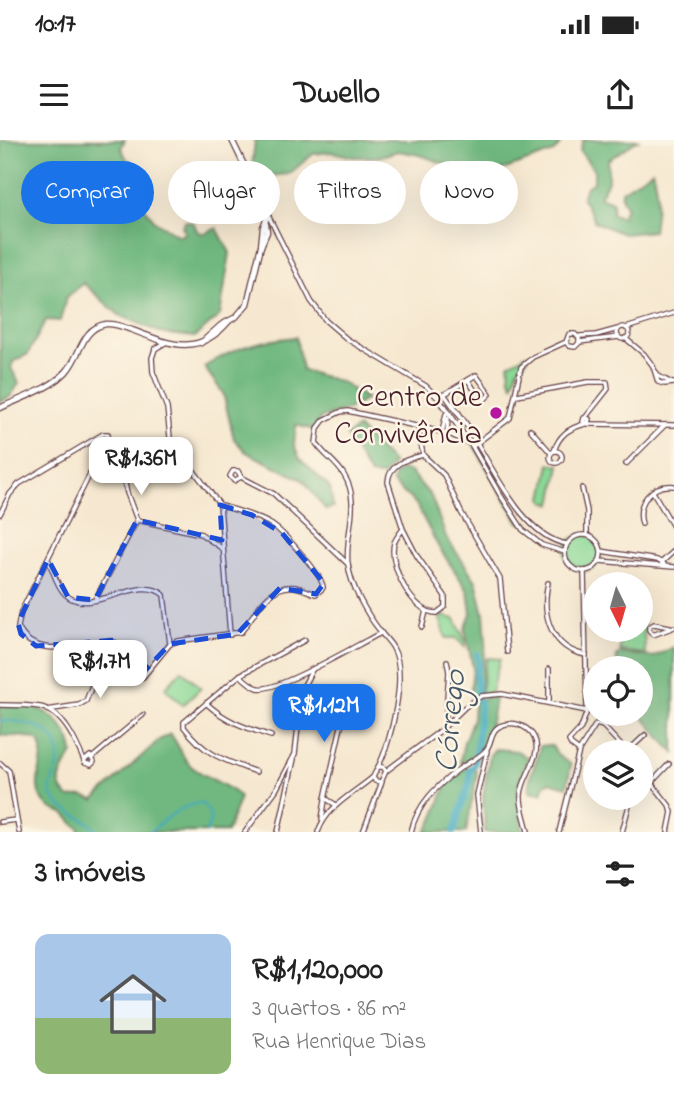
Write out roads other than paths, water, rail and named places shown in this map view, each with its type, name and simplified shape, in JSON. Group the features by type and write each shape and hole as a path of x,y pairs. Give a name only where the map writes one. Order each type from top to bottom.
{"street":[{"path":"232,140 242,161"},
{"path":"0,408 59,378 72,365 85,337 99,326 113,324 165,342 200,344 247,304 267,232 266,224"},
{"path":"272,224 311,301 326,321 347,339 426,386 447,407 464,437"},
{"path":"566,342 573,347 579,339 673,315"},
{"path":"363,832 383,779 382,759 394,715 399,675 397,654 361,601 348,564 352,512 350,489 344,474 316,443 318,428 328,417 348,411 445,433 471,445 478,443 510,418 517,395 519,373 525,363 566,342 569,334 573,333 579,339 622,338 629,332 625,328"},
{"path":"618,329 617,332 622,338 644,354 658,382 673,383"},
{"path":"155,339 153,372 167,408 171,447 177,456 191,467 220,505 230,635"},
{"path":"155,349 165,342"},
{"path":"440,400 444,394 476,375 490,396 481,400 468,380"},
{"path":"517,395 605,381 608,384 606,392 586,422"},
{"path":"444,394 530,523 544,536 567,544"},
{"path":"440,400 448,418 471,445 523,530 542,545 565,552"},
{"path":"445,433 448,418"},
{"path":"530,429 552,452 560,452 562,459 557,464 550,461 552,452 556,443 571,427 586,422 674,425"},
{"path":"626,464 664,426"},
{"path":"418,428 423,455 444,475 461,512 500,579 508,652"},
{"path":"0,513 19,484 108,434 18,623 21,634 36,646 58,648 109,641 118,646 128,675 136,680 143,677 170,644 241,632 263,602 280,588 293,587 316,594 323,588 324,583 282,533 252,515 220,505"},
{"path":"464,437 472,434"},
{"path":"98,438 104,446"},
{"path":"403,528 394,543 396,568 413,599 426,611 442,611 447,602 445,596 417,556 388,487 388,476 396,465 423,455"},
{"path":"241,477 274,494 348,564"},
{"path":"95,600 137,520 124,479"},
{"path":"642,524 639,513 641,503 653,492 666,486 674,486"},
{"path":"582,488 587,511 587,535"},
{"path":"653,492 674,528"},
{"path":"137,520 201,534 223,549"},
{"path":"523,530 530,523"},
{"path":"587,535 597,541 601,551 594,568 584,571 571,566 565,552 567,544 576,536 587,535"},
{"path":"601,551 674,567"},
{"path":"599,561 647,567 662,564 674,551"},
{"path":"48,559 58,584 68,597 83,601 149,587 160,591 164,595 170,644"},
{"path":"548,583 546,611 551,632 566,648 586,655 584,571"},
{"path":"422,626 426,611"},
{"path":"653,624 672,627 653,635 649,630 653,624"},
{"path":"240,675 258,688 264,688 312,670 381,633"},
{"path":"256,772 203,750 184,727 184,723 240,675 305,640"},
{"path":"0,705 47,710 79,705 86,701 109,641"},
{"path":"445,726 449,672 447,661"},
{"path":"549,669 549,702"},
{"path":"278,832 295,754 302,689 312,670"},
{"path":"323,819 336,805 383,768 397,764 475,700 494,694 583,710"},
{"path":"318,832 323,819 325,798 348,695"},
{"path":"206,703 229,721 271,736"},
{"path":"47,710 62,722 86,765 94,762 93,757"},
{"path":"446,712 455,717"},
{"path":"84,761 87,757 93,757 143,715"},
{"path":"579,751 570,745 569,741 583,722"},
{"path":"481,832 477,795 491,734 501,725 519,724 534,737 537,749 520,796 528,832"},
{"path":"585,740 593,726 598,724 615,740"},
{"path":"640,740 645,735"},
{"path":"559,832 583,744"},
{"path":"411,832 416,814 429,796 457,770 487,749"},
{"path":"245,832 276,790 295,754"},
{"path":"0,763 9,771 19,832"},
{"path":"653,779 668,764"},
{"path":"373,777 377,782 377,798"},
{"path":"282,778 289,782"},
{"path":"362,787 383,779"},
{"path":"653,783 673,812 668,832"},
{"path":"276,790 286,796"},
{"path":"325,798 336,805"},
{"path":"324,808 331,810"},
{"path":"622,832 628,810"},
{"path":"0,822 16,820"}],"waterway":[{"name":"Córrego","path":"454,832 470,780 470,769 475,764 480,706 477,694 477,654"},
{"path":"0,721 33,725 50,735 59,753 52,781 52,796 61,806 99,832"},
{"path":"150,832 180,810 201,803 210,816 206,832"}],"place":[{"name":"Centro de Convivência","path":"496,413"}]}
